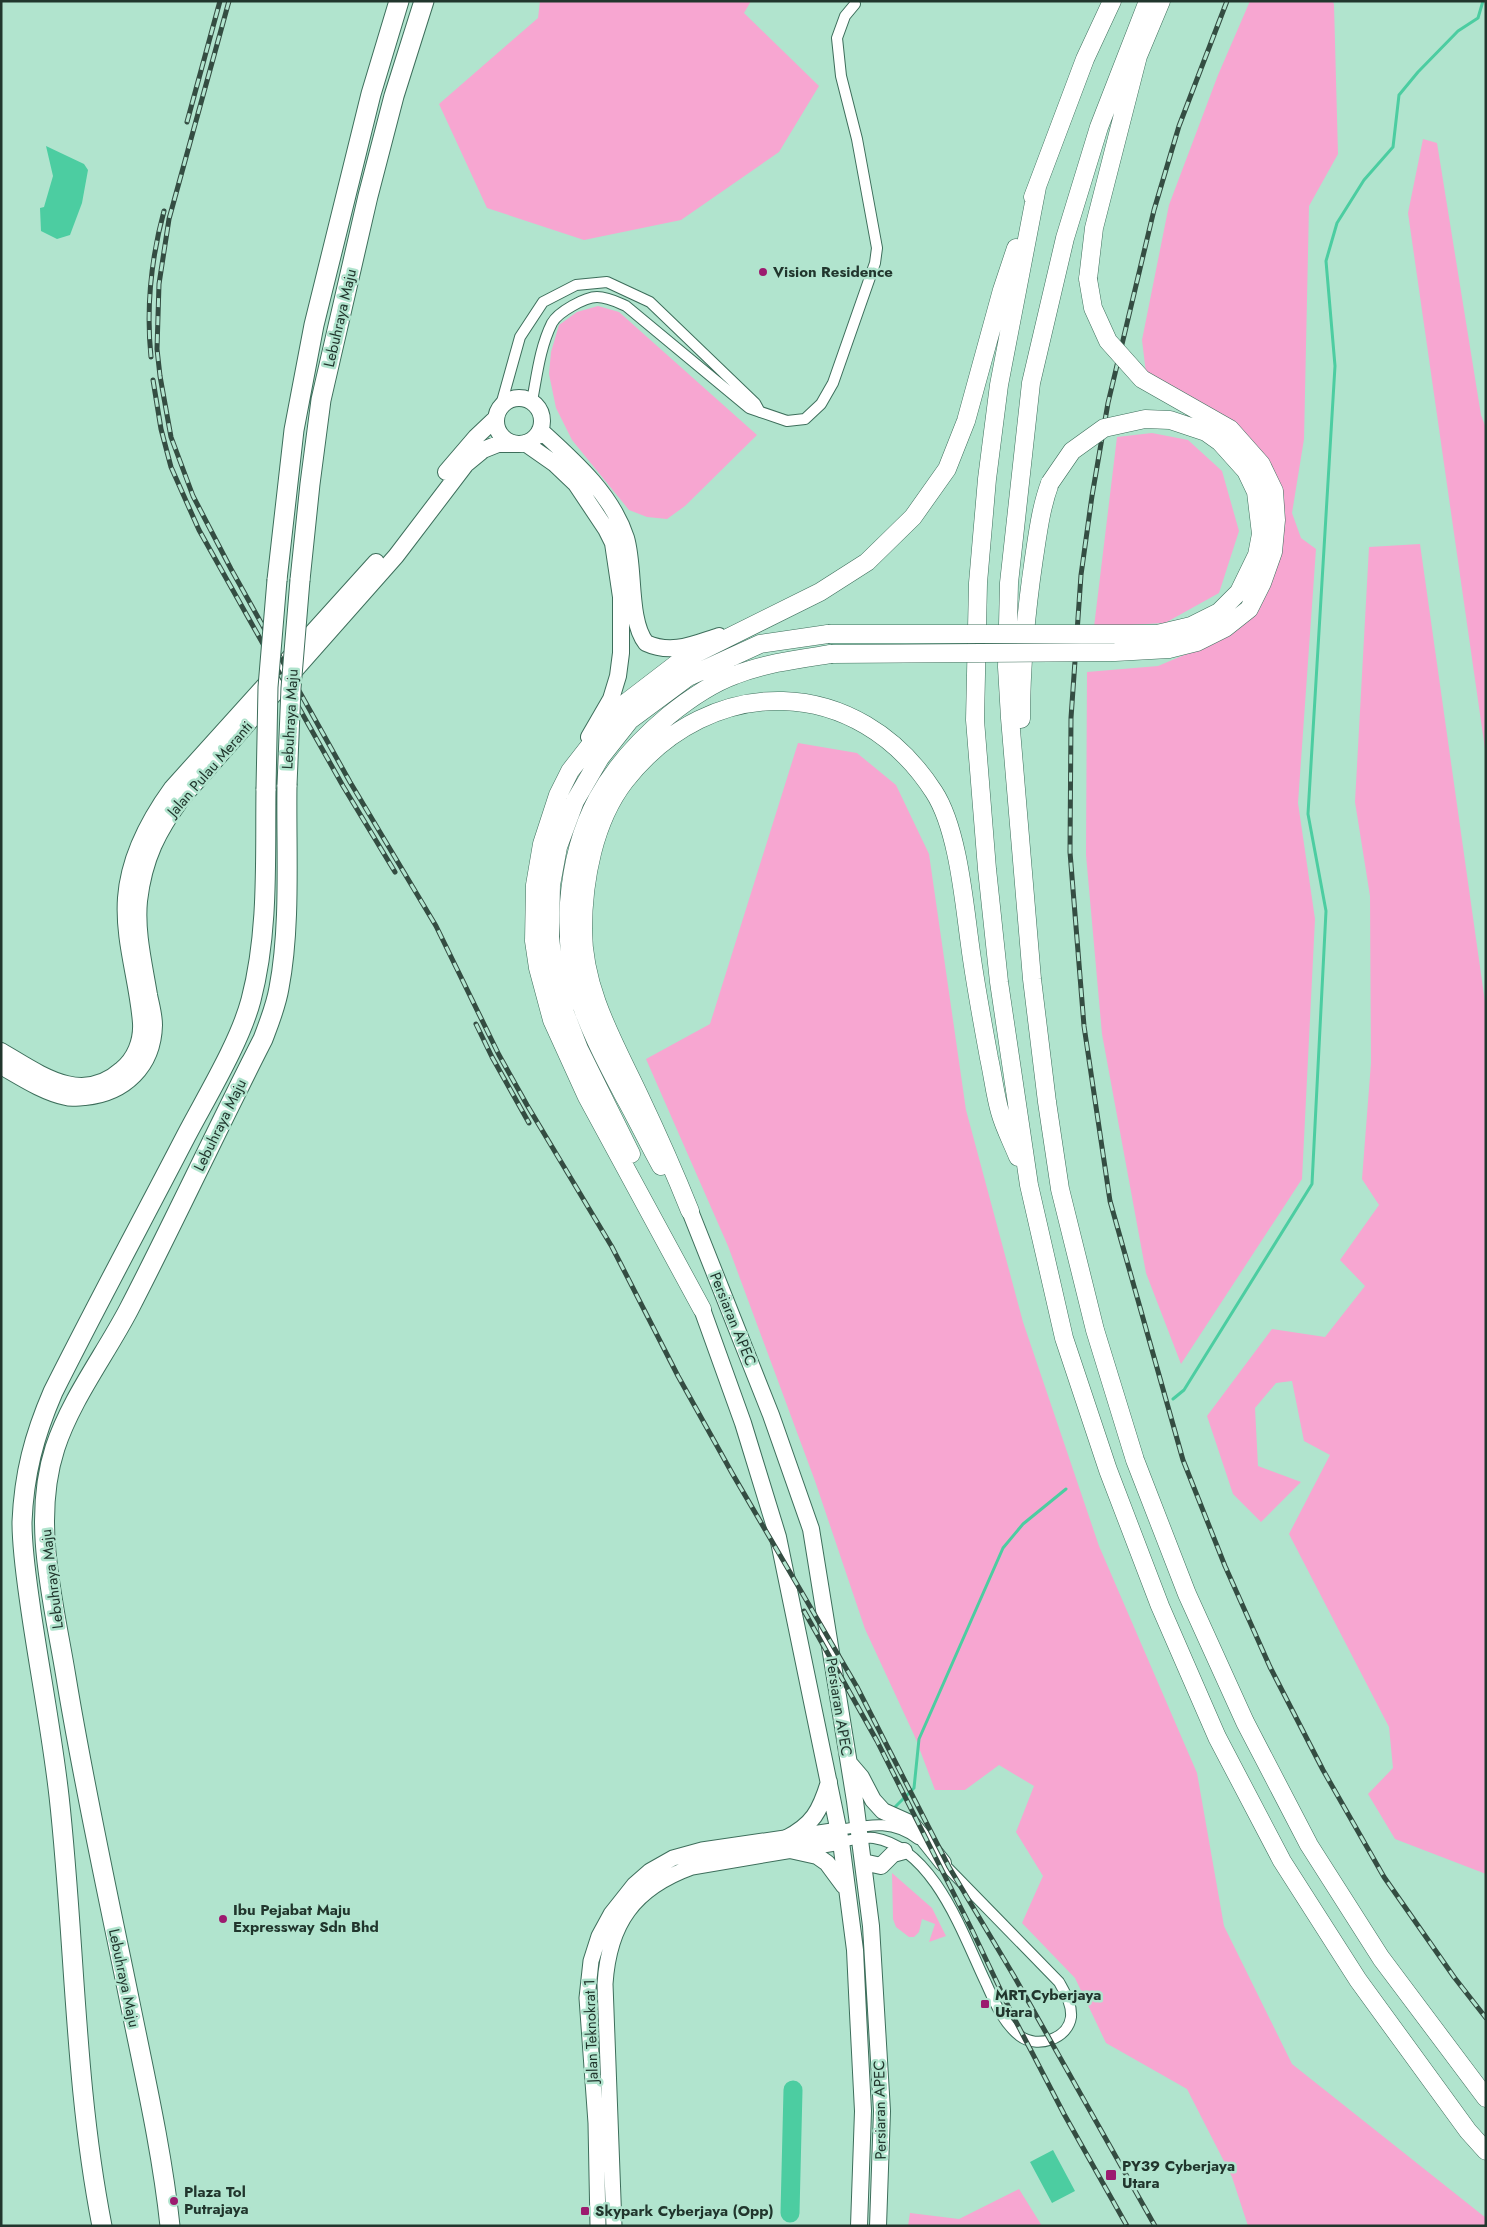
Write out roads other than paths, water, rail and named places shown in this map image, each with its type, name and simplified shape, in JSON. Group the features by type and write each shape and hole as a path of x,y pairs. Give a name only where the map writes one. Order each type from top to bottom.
{"highway":[{"name":"Lebuhraya Maju","path":"102,2226 86,2131 68,1886 58,1794 38,1661 24,1548 22,1518 27,1468 40,1420 53,1392 213,1086 251,1002 257,974 264,918 268,687 277,580 294,430 314,325 371,94 399,1"},
{"name":"Lebuhraya Maju","path":"170,2226 154,2118 104,1882 75,1730 50,1584 45,1544 45,1506 56,1447 65,1425 128,1310 263,1039 274,1011 280,988 285,923 287,785 291,688 300,580 321,400 394,96 424,1"},
{"path":"702,1309 592,1105 562,1046 552,1020 538,968 534,941 536,877 542,844 555,803 570,771 619,708 679,662 820,592 867,562 913,517 947,469 966,421 1002,290 1037,186 1085,59 1112,1"},
{"path":"1148,1 1096,136 1065,238 1031,383 1009,583 1008,658 1010,718 1032,979 1060,1190 1096,1330 1135,1460 1187,1594 1245,1722 1309,1845 1381,1958 1486,2098"},
{"path":"690,1211 670,1182 586,1018 574,981 567,933 571,882 577,850 593,806 612,774 642,739 695,694 734,675 764,666 831,654 1115,652 1169,649 1197,642 1225,628 1249,609 1262,583 1274,552 1276,520 1274,491 1260,464 1230,428 1142,378 1108,341 1093,308 1088,279 1094,228 1138,56 1161,1"},
{"path":"1037,186 1000,385 990,460 978,583 975,720 987,869 999,982 1029,1185 1064,1338 1108,1470 1160,1606 1217,1737 1282,1861 1353,1972 1468,2131 1486,2151"},
{"path":"702,1309 644,1180 578,1049 565,1012 553,964 550,936 551,885 558,847 575,801 600,758 630,720 688,677 760,644 828,634 1157,634 1191,626 1219,612 1239,592 1257,555 1261,534 1256,492 1246,471 1220,442 1206,432 1170,420 1153,419 1104,428 1072,451 1050,483 1043,502 1031,582 1021,668 1023,864"},
{"path":"690,1211 668,1156 606,1028 589,980 583,932 587,882 592,852 607,811 623,783 658,745 700,718 735,704 789,700 826,707 870,726 908,757 936,795 950,832 960,873 975,983 1000,1111 1029,1185"}],"main road":[{"path":"519,443 536,437 540,430 541,414 532,401 516,397 498,412 500,435 519,443 555,464 576,484 606,529 613,543 618,568 622,626 618,676 611,699 570,771"},
{"name":"Jalan Pulau Meranti","path":"1,1051 56,1082 72,1087 92,1085 111,1079 130,1062 138,1045 141,1024 126,926 126,898 130,869 151,817 172,788 311,636 388,548 458,457 498,412"},
{"path":"540,430 586,474 618,521 626,538 638,624 646,643 669,650 683,648 751,625"},
{"name":"Jalan Pulau Meranti","path":"1,1066 51,1093 69,1098 93,1096 116,1090 139,1071 150,1052 154,1025 138,925 139,901 143,874 150,852 164,824 183,797 396,556 466,464 483,450 498,444 519,443"},
{"name":"Persiaran APEC","path":"690,1211 772,1415 811,1529 859,1833 872,1933 882,2111 878,2226"},
{"name":"Persiaran APEC","path":"702,1309 744,1423 778,1537 840,1836 855,1950 863,2110 859,2226"},
{"path":"848,1762 861,1777 873,1800 882,1811 912,1824 942,1862"},
{"path":"829,1780 823,1800 810,1823 788,1845 817,1856 827,1862 846,1888"},
{"name":"Jalan Teknokrat 1","path":"614,2226 604,1984 606,1960 612,1939 621,1920 650,1887 678,1872 788,1845 840,1836"},
{"name":"Jalan Teknokrat 1","path":"598,2226 596,2123 587,1998 591,1960 599,1936 611,1914 634,1885 650,1871 673,1858 702,1850 788,1845"},
{"path":"863,1862 881,1866 893,1854 904,1851"}],"street":[{"path":"532,401 541,354 553,322 572,306 595,297 608,298 626,306 749,408 787,421 805,419 821,404 833,383 875,263 877,248 870,205 841,76 837,38 845,16 855,4"},
{"path":"498,412 520,337 543,302 576,285 607,282 650,302 755,403 760,412"},
{"path":"840,1836 859,1833 881,1824 910,1833 942,1862 1059,1982 1069,2000 1071,2016 1069,2026 1063,2033 1053,2039 1035,2042 1022,2038 1013,2030 993,1998 943,1896 919,1862 885,1841 859,1833"}],"waterway":[{"path":"1173,1399 1184,1390 1312,1184 1326,911 1308,814 1335,366 1326,261 1337,223 1364,180 1393,147 1399,95 1418,72 1458,31 1478,18 1483,1"},
{"path":"895,1807 914,1788 919,1739 1003,1548 1023,1524 1066,1489"},
{"path":"790,2213 793,2090"}],"railway":[{"path":"187,122 220,1"},
{"path":"229,1 169,219 159,284 157,349 160,376 171,437 193,496 231,569 350,782 436,926 499,1055 612,1247 678,1376 732,1473 857,1687 949,1867 1014,1976 1155,2226"},
{"path":"1227,1 1179,126 1154,210 1108,403 1092,496 1081,575 1071,718 1070,852 1084,1026 1110,1201 1183,1460 1225,1566 1270,1667 1323,1770 1384,1877 1454,1977 1486,2018"},
{"path":"151,357 149,302 153,265 164,211"},
{"path":"153,380 161,429 171,467 199,530 343,786 395,872"},
{"path":"476,1024 529,1123"},
{"path":"804,1611 877,1741 1012,2014 1064,2114 1127,2226"}],"place":[{"name":"Vision Residence","path":"763,272"},
{"name":"Ibu Pejabat Maju Expressway Sdn Bhd","path":"223,1919"},
{"name":"MRT Cyberjaya Utara","path":"985,2004"},
{"name":"PY39 Cyberjaya Utara","path":"1111,2175"},
{"name":"Plaza Tol Putrajaya","path":"174,2201"},
{"name":"Skypark Cyberjaya (Opp)","path":"585,2211"}]}
